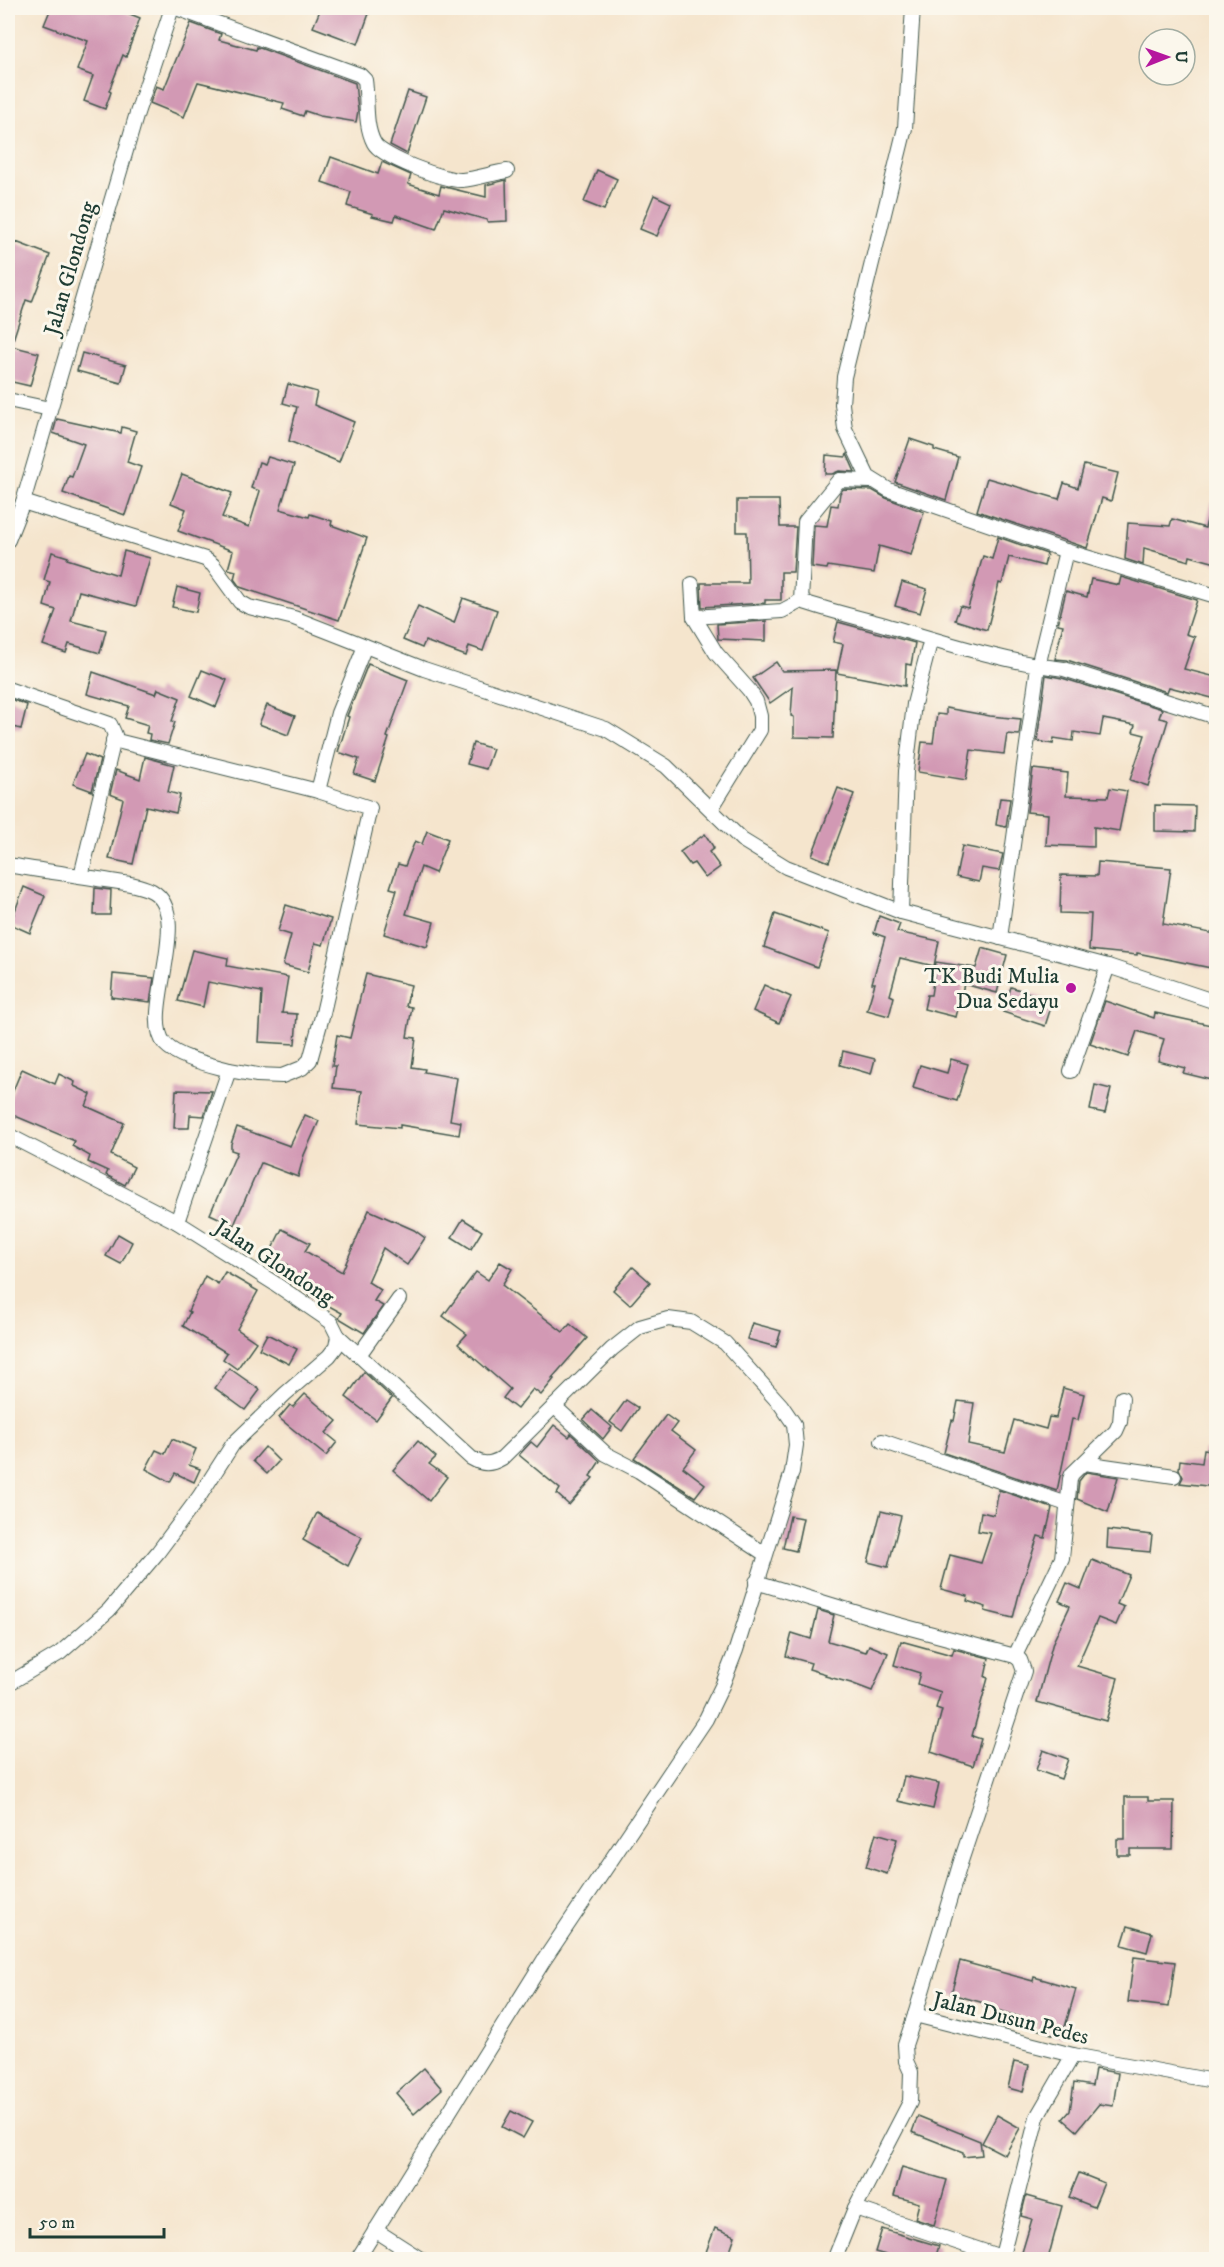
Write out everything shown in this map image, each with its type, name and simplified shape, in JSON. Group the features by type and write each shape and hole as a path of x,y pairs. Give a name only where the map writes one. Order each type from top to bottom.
{"street":[{"name":"Jalan Glondong","path":"8,540 23,502 136,113 174,8"},
{"path":"174,8 360,75 365,80 369,128 373,141 377,149 387,155 449,179 463,180 507,171"},
{"path":"872,481 846,429 844,377 905,128 913,8"},
{"path":"8,400 50,409"},
{"path":"801,601 807,519 839,480 872,481 889,490 1066,551 1216,596"},
{"path":"23,502 205,559 213,565 240,602 249,608 294,618 424,669 606,729 666,766 742,840 786,867 901,912 1108,966 1216,1002"},
{"path":"1000,938 1038,666 1066,551"},
{"path":"692,584 694,617 716,653 749,690 756,701 760,716 760,730 711,808"},
{"path":"694,617 782,610 801,601 931,639 1038,666 1064,669 1216,717"},
{"path":"901,912 906,771 914,704 931,639"},
{"path":"318,791 338,713 365,646"},
{"path":"8,689 110,724 115,735 81,876"},
{"path":"8,865 141,886 154,892 164,904 168,933 160,1006 161,1039 168,1047 202,1063 257,1076 282,1076 302,1068 310,1059 323,1013 370,808 318,791 113,740"},
{"path":"1071,1071 1108,966"},
{"path":"177,1222 229,1070"},
{"name":"Jalan Glondong","path":"8,1135 177,1222 274,1282 331,1322 338,1336 336,1347 329,1356 233,1444 193,1506 109,1610 60,1653 8,1684"},
{"path":"358,1355 399,1299"},
{"path":"338,1336 471,1458 481,1464 491,1464 502,1458 612,1348 640,1328 668,1319 692,1322 725,1343 781,1405 794,1424 796,1445 792,1472 736,1650 722,1686 705,1719 544,1960 357,2259"},
{"path":"1015,1656 1062,1557 1070,1479 1116,1431 1120,1422 1122,1398"},
{"path":"554,1406 606,1454 639,1471 765,1554"},
{"path":"882,1441 1067,1504"},
{"path":"1084,1463 1174,1476"},
{"path":"756,1582 884,1621 1015,1656 1020,1660 1024,1671 961,1861 915,2015"},
{"name":"Jalan Dusun Pedes","path":"834,2259 855,2208 910,2102 911,2072 906,2061 905,2046 915,2015 1073,2055 1216,2080"},
{"path":"855,2208 1001,2258 1037,2117 1073,2055"},
{"path":"375,2230 422,2259"}],"building":[{"path":"51,8 96,8 109,12 111,8 115,8 140,18 126,57 123,55 109,91 111,92 105,109 84,101 93,76 77,70 88,41 44,25"},
{"path":"321,8 371,8 358,44 313,27"},
{"path":"191,23 221,34 219,40 256,50 257,47 355,83 358,111 356,122 305,111 303,116 282,109 284,103 198,82 184,117 150,103 156,86 164,89"},
{"path":"408,91 426,97 407,154 390,145"},
{"path":"331,157 378,174 382,162 411,175 408,184 439,194 441,186 486,197 486,185 506,180 507,221 487,222 487,220 444,208 436,229 396,215 394,221 372,216 373,214 347,206 351,192 322,182"},
{"path":"597,170 617,179 604,210 584,202"},
{"path":"654,195 671,203 657,236 640,229"},
{"path":"16,242 50,255 32,302 26,300 11,346 39,353 30,386 8,381 8,308 12,294 8,293 8,264"},
{"path":"82,353 126,365 121,383 77,371"},
{"path":"288,384 317,392 314,405 354,422 339,462 289,441 297,407 283,403"},
{"path":"57,419 121,433 122,427 136,431 127,462 141,467 125,515 63,493 69,476 72,477 84,444 53,433"},
{"path":"910,439 934,447 934,450 958,457 946,500 895,482"},
{"path":"847,454 855,472 839,471 825,474 826,455 846,457"},
{"path":"268,457 294,465 280,509 309,517 310,514 332,521 331,525 367,538 339,620 240,587 234,579 236,571 228,569 233,551 178,531 186,509 171,503 182,474 232,493 222,517 249,527 260,491 251,488 259,462 265,464"},
{"path":"1084,465 1118,473 1111,501 1102,498 1087,548 977,511 987,478 1059,499 1064,483 1078,488"},
{"path":"843,489 872,490 886,498 924,512 911,555 879,546 874,573 828,566 827,569 812,567 814,525 827,526 831,505 838,506"},
{"path":"737,500 779,500 780,527 796,527 793,572 781,572 781,600 702,607 701,583 748,583 747,532 737,532"},
{"path":"1212,502 1216,502 1216,563 1190,556 1189,561 1144,548 1143,565 1125,559 1128,523 1170,526 1172,519 1205,528"},
{"path":"998,537 1047,554 1044,566 1009,557 1002,584 999,583 987,630 955,620 960,606 968,608 983,556 992,559"},
{"path":"124,551 150,558 136,606 79,591 71,621 106,630 100,653 69,644 66,653 43,645 56,610 44,606 50,582 44,580 52,552 118,575"},
{"path":"1121,577 1197,600 1186,634 1195,637 1184,669 1216,677 1216,699 1169,687 1167,692 1067,660 1055,659 1063,625 1058,624 1066,591 1087,597 1091,579 1119,585"},
{"path":"902,582 927,589 920,613 895,606"},
{"path":"177,587 200,593 196,612 172,607"},
{"path":"463,598 497,610 483,651 469,646 466,656 425,641 422,648 403,640 418,606 454,623"},
{"path":"766,621 766,641 718,639 717,624"},
{"path":"838,622 915,643 911,665 906,664 905,686 837,673 843,644 833,642"},
{"path":"776,662 782,671 836,670 833,738 794,737 794,717 791,716 793,687 770,703 753,678"},
{"path":"368,664 408,680 387,737 389,738 375,781 354,774 359,759 338,752 349,717 347,716"},
{"path":"202,670 227,680 216,707 191,696"},
{"path":"93,672 156,694 158,689 180,698 172,721 175,722 168,744 149,740 150,734 146,733 148,725 125,718 129,706 87,694"},
{"path":"1046,675 1162,709 1159,718 1168,720 1148,786 1130,780 1145,735 1133,732 1135,725 1103,719 1100,736 1074,732 1073,741 1054,738 1053,744 1037,741"},
{"path":"8,698 27,705 21,729 8,726"},
{"path":"267,705 295,716 288,735 259,724"},
{"path":"946,708 1021,719 1019,735 1007,734 1004,754 971,750 966,780 918,772 922,742 933,743 937,714 946,715"},
{"path":"473,743 493,749 486,769 467,764"},
{"path":"85,754 100,760 92,791 73,784"},
{"path":"145,757 174,765 168,792 180,795 176,813 146,806 133,864 109,859 123,799 110,794 116,770 140,779"},
{"path":"1033,769 1068,773 1066,796 1108,797 1110,788 1127,791 1119,831 1094,827 1094,847 1046,845 1048,814 1027,812"},
{"path":"838,788 854,794 829,862 812,855"},
{"path":"1000,798 1010,799 1006,827 996,825"},
{"path":"1155,805 1195,806 1194,832 1155,831"},
{"path":"427,831 448,839 435,873 421,867 406,914 434,922 427,947 384,934 397,890 390,888 398,864 405,866 415,841 422,844"},
{"path":"705,834 714,848 709,852 720,867 705,878 694,863 690,865 680,852"},
{"path":"962,846 1003,854 999,871 982,868 979,882 956,877"},
{"path":"1098,862 1171,868 1163,924 1216,934 1216,969 1137,953 1137,955 1089,950 1091,914 1060,913 1061,875 1097,876"},
{"path":"24,887 45,896 30,933 10,924"},
{"path":"95,888 111,890 110,915 94,915"},
{"path":"286,905 331,919 323,945 315,943 308,972 283,965 291,935 278,931"},
{"path":"775,914 829,933 817,967 764,947"},
{"path":"879,916 900,924 897,932 939,941 934,966 900,958 890,995 894,997 889,1016 867,1010 885,937 874,933"},
{"path":"982,948 1007,955 997,993 964,984 956,1017 924,1009 927,995 931,995 936,962 976,968"},
{"path":"192,950 228,958 227,966 288,977 282,1013 297,1014 295,1044 259,1042 262,992 208,982 203,1007 178,1001"},
{"path":"113,974 154,978 150,1002 111,997"},
{"path":"366,974 411,985 406,1006 412,1007 407,1037 416,1038 412,1067 425,1069 424,1072 457,1078 450,1120 461,1122 459,1135 400,1125 400,1128 358,1124 362,1091 333,1088 336,1066 332,1066 337,1035 350,1038"},
{"path":"764,985 791,997 779,1023 753,1011"},
{"path":"1011,987 1053,1001 1045,1026 1003,1012"},
{"path":"1105,1001 1154,1018 1155,1013 1216,1026 1216,1081 1183,1073 1185,1068 1158,1061 1164,1039 1137,1031 1128,1057 1090,1044"},
{"path":"843,1051 875,1059 871,1074 840,1065"},
{"path":"951,1059 968,1064 957,1101 913,1088 920,1065 947,1073"},
{"path":"22,1069 55,1084 59,1074 75,1082 74,1086 91,1094 86,1106 124,1123 111,1155 134,1167 125,1185 106,1175 108,1171 88,1162 90,1156 72,1146 75,1141 8,1113 8,1103"},
{"path":"1095,1085 1111,1089 1105,1113 1090,1110"},
{"path":"176,1090 212,1091 204,1116 190,1115 189,1128 174,1128"},
{"path":"305,1115 319,1121 304,1155 298,1177 261,1163 234,1225 210,1214 237,1152 231,1150 231,1144 237,1127 290,1146"},
{"path":"369,1210 414,1230 425,1238 407,1265 383,1248 368,1282 381,1290 374,1301 383,1306 364,1333 339,1318 342,1313 309,1295 312,1291 282,1276 287,1264 269,1255 282,1229 310,1243 305,1251 342,1272"},
{"path":"463,1219 482,1231 471,1249 452,1237"},
{"path":"118,1234 132,1242 121,1264 106,1256"},
{"path":"500,1262 512,1269 502,1285 563,1332 570,1324 587,1338 552,1378 554,1379 541,1395 533,1389 517,1409 503,1398 510,1389 458,1344 467,1334 443,1316 476,1272 488,1280"},
{"path":"633,1267 650,1282 630,1305 613,1290"},
{"path":"225,1272 258,1291 237,1329 256,1342 237,1369 223,1359 227,1353 183,1326 205,1276 218,1284"},
{"path":"752,1323 781,1331 776,1347 747,1339"},
{"path":"267,1334 297,1349 289,1364 259,1349"},
{"path":"229,1368 260,1390 245,1410 215,1388"},
{"path":"364,1372 392,1398 376,1420 346,1397"},
{"path":"1063,1388 1084,1394 1078,1420 1072,1419 1057,1491 944,1453 958,1401 974,1403 968,1444 1005,1452 1014,1420 1046,1429 1049,1417 1056,1418"},
{"path":"305,1394 337,1421 326,1433 337,1442 326,1456 279,1418 290,1405 293,1407"},
{"path":"626,1400 638,1408 622,1431 610,1422"},
{"path":"592,1410 612,1427 603,1439 583,1420"},
{"path":"666,1415 677,1423 671,1431 696,1450 683,1467 705,1484 695,1497 634,1458"},
{"path":"554,1425 569,1437 571,1434 600,1461 590,1476 593,1478 569,1505 557,1494 560,1489 519,1455 531,1442 537,1447"},
{"path":"172,1439 196,1449 189,1465 200,1469 194,1482 175,1473 170,1482 146,1469 156,1450 165,1454"},
{"path":"418,1441 436,1457 429,1464 447,1477 429,1501 393,1470"},
{"path":"265,1447 279,1461 267,1474 253,1461"},
{"path":"1204,1449 1216,1451 1216,1487 1180,1483 1183,1477 1179,1469 1180,1460 1202,1463"},
{"path":"1086,1472 1118,1477 1108,1512 1077,1499 1079,1481"},
{"path":"999,1490 1052,1508 1045,1538 1038,1536 1013,1618 985,1611 986,1607 967,1601 968,1596 941,1589 950,1555 981,1563 991,1533 978,1531 981,1512 994,1515"},
{"path":"881,1511 901,1516 888,1567 868,1562"},
{"path":"317,1513 362,1537 348,1566 303,1540"},
{"path":"790,1516 803,1518 796,1551 783,1548"},
{"path":"1108,1530 1152,1535 1150,1552 1107,1548"},
{"path":"1092,1560 1129,1575 1117,1604 1124,1607 1116,1625 1098,1618 1077,1666 1118,1678 1106,1721 1037,1702 1053,1642 1070,1606 1059,1601 1067,1583 1081,1589"},
{"path":"818,1610 834,1615 828,1641 866,1652 869,1645 888,1653 872,1691 825,1676 826,1674 809,1669 811,1663 786,1656 792,1633 811,1639"},
{"path":"901,1641 952,1655 954,1649 989,1658 985,1677 988,1678 972,1736 981,1739 973,1766 931,1752 942,1710 936,1708 941,1692 917,1684 920,1673 894,1665"},
{"path":"1043,1750 1068,1759 1061,1779 1036,1770"},
{"path":"904,1776 939,1783 933,1809 898,1801"},
{"path":"1125,1797 1148,1797 1148,1801 1174,1801 1173,1849 1130,1849 1130,1855 1117,1855 1117,1839 1125,1839"},
{"path":"876,1833 897,1839 887,1874 866,1867"},
{"path":"1128,1926 1152,1933 1147,1952 1122,1945"},
{"path":"1134,1957 1175,1962 1169,2007 1128,2002"},
{"path":"960,1961 1033,1981 1034,1977 1076,1989 1062,2037 1036,2029 1038,2022 951,1994"},
{"path":"1014,2062 1029,2065 1023,2092 1008,2088"},
{"path":"424,2068 442,2089 414,2114 396,2093"},
{"path":"1095,2069 1118,2073 1113,2106 1099,2104 1077,2131 1063,2119 1070,2111 1074,2083 1092,2086"},
{"path":"511,2111 532,2122 523,2138 502,2127"},
{"path":"997,2115 1020,2128 1005,2155 982,2143"},
{"path":"918,2116 980,2141 982,2155 963,2157 963,2152 912,2132"},
{"path":"902,2167 947,2180 934,2225 915,2219 919,2203 894,2196"},
{"path":"1079,2173 1104,2183 1094,2207 1069,2197"},
{"path":"1026,2196 1062,2206 1048,2259 1020,2259 1032,2219 1021,2216"},
{"path":"715,2228 735,2236 727,2259 706,2252"},
{"path":"882,2229 939,2246 935,2259 900,2259 875,2252"}],"place":[{"name":"TK Budi Mulia Dua Sedayu","path":"1071,988"}]}
